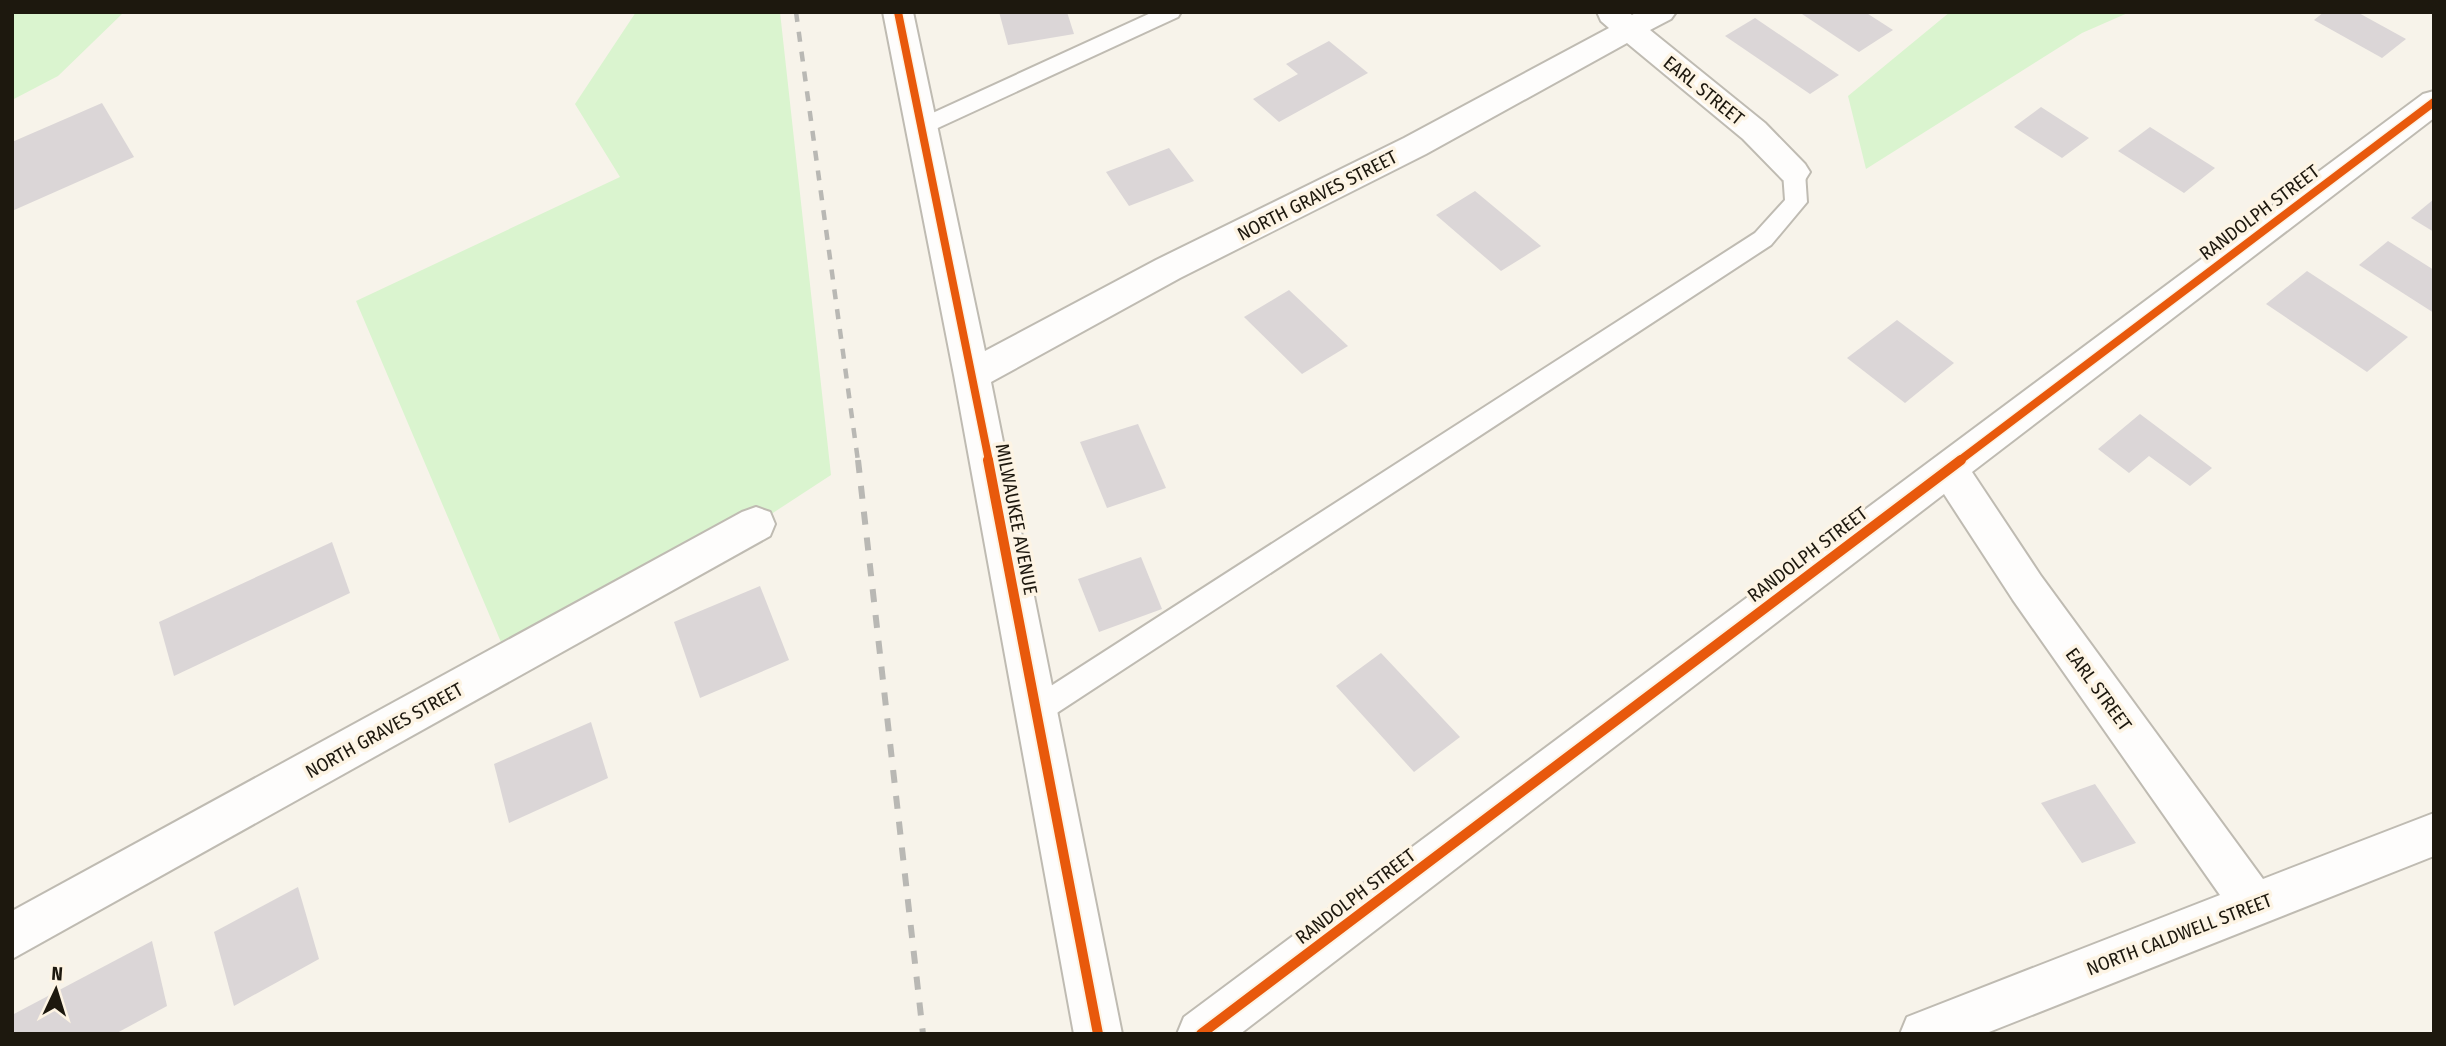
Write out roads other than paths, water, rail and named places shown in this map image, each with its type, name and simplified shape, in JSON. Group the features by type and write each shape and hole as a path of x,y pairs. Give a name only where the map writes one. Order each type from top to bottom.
{"street":[{"name":"MILWAUKEE AVENUE","path":"898,12 972,375 1098,1034"},
{"name":"NORTH GRAVES STREET","path":"972,375 1168,269 1415,146 1620,21 1661,12"},
{"name":"EARL STREET","path":"1620,21 1754,131 1794,172"},
{"name":"RANDOLPH STREET","path":"1201,1034 2434,102"},
{"name":"EARL STREET","path":"1949,469 2027,588 2254,905"},
{"name":"NORTH GRAVES STREET","path":"12,936 756,524"},
{"name":"NORTH CALDWELL STREET","path":"1924,1034 2434,834"}],"lane":[{"path":"921,127 1171,12"},
{"path":"1036,711 1763,239 1796,202 1794,172"}],"railway":[{"path":"796,12 858,461"},
{"path":"858,460 923,1034"}]}
